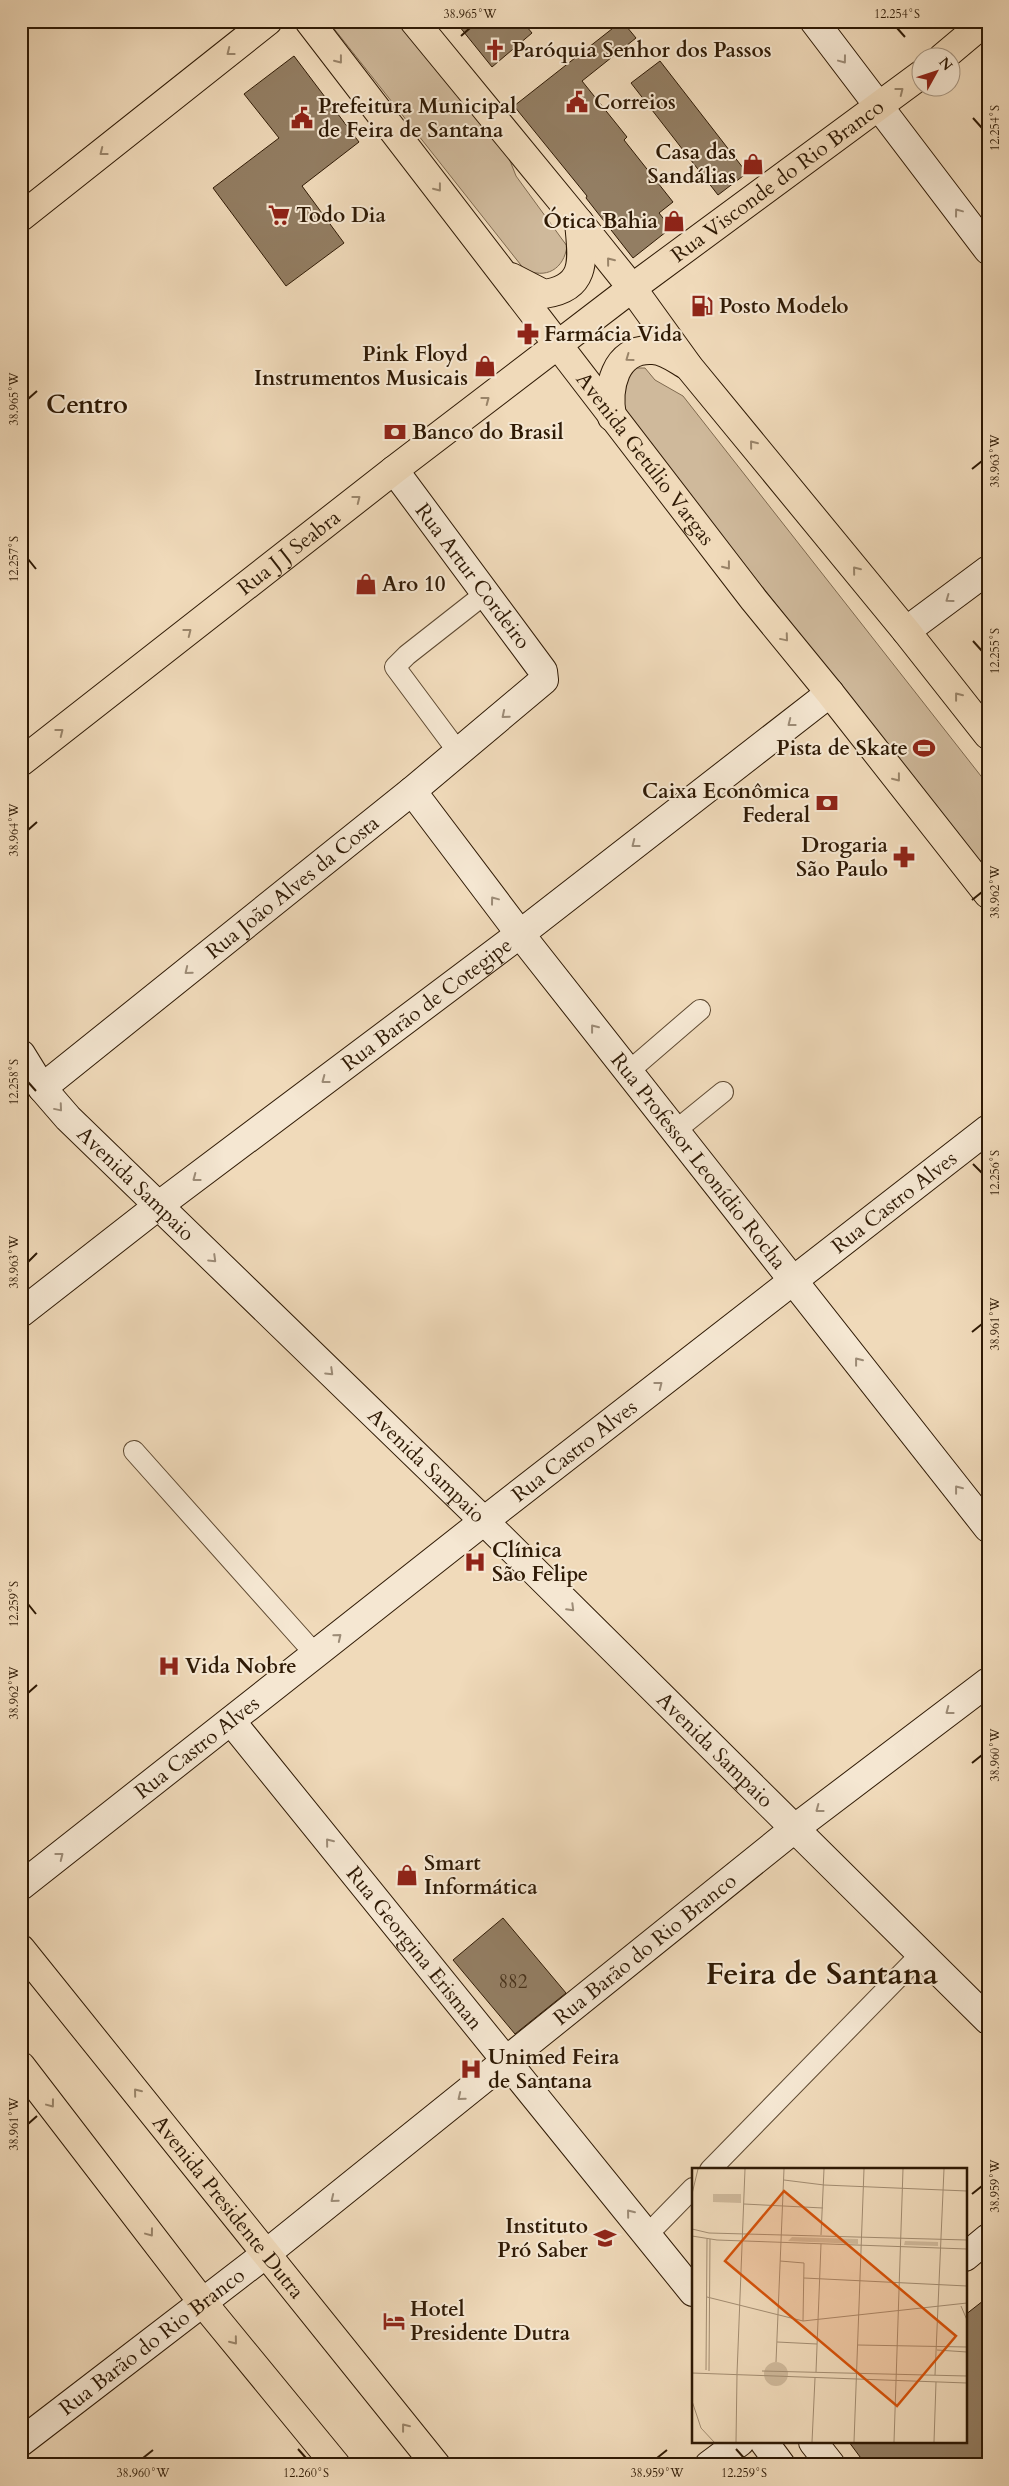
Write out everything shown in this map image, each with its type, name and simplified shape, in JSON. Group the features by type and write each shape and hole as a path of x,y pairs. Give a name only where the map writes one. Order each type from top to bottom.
{"main road":[{"path":"21,217 268,21"},
{"name":"Avenida Getúlio Vargas","path":"309,21 504,272 612,417 754,600 830,693 988,894"},
{"path":"414,21 579,222 632,288 689,366 906,631 988,735"},
{"path":"954,48 986,21"},
{"name":"Rua Visconde do Rio Branco","path":"558,345 632,288 912,82"},
{"path":"504,272 544,294 565,288 574,281 583,261 579,222"},
{"name":"Rua J J Seabra","path":"21,762 394,470 558,345"},
{"path":"612,417 608,399 612,378 626,359 639,352 652,350 666,354 689,366"},
{"name":"Avenida Presidente Dutra","path":"21,1949 436,2465"},
{"path":"21,2066 203,2303 336,2465"}],"street":[{"path":"814,21 988,250"},
{"name":"Rua Artur Cordeiro","path":"394,470 543,671 545,676 542,684"},
{"path":"906,631 988,570"},
{"path":"459,753 395,668 406,655 486,593"},
{"name":"Rua João Alves da Costa","path":"42,1088 412,791 542,684"},
{"name":"Rua Barão de Cotegipe","path":"21,1313 158,1206 520,934 830,693"},
{"name":"Rua Professor Leonídio Rocha","path":"412,791 520,934 988,1528"},
{"path":"628,1072 700,1010"},
{"name":"Avenida Sampaio","path":"21,1054 42,1088 68,1118 484,1521 988,2020"},
{"path":"675,1130 723,1092"},
{"name":"Rua Castro Alves","path":"21,1886 484,1521 988,1129"},
{"path":"134,1451 316,1655"},
{"name":"Rua Barão do Rio Branco","path":"21,2442 267,2253 794,1829 988,1682"},
{"name":"Rua Georgina Erisman","path":"231,1721 692,2291"},
{"path":"712,2168 922,1953"},
{"path":"647,2235 692,2189"},
{"path":"966,2256 988,2238"},
{"path":"709,2465 737,2444"},
{"path":"765,2444 781,2465"},
{"path":"815,2444 832,2465"}],"shaded area":[{"path":"328,21 398,21 509,158 516,176 567,246 562,261 558,266 546,273 532,272 524,269"},
{"path":"645,368 655,380 683,396 988,785 988,872 620,407 629,370"}],"building":[{"name":"Paróquia Senhor dos Passos","path":"455,21 522,21 532,33 492,67"},
{"path":"622,21 636,38 582,81 627,137 624,140 673,202 659,213 671,228 633,258 586,198 587,196 514,106"},
{"path":"294,56 359,142 302,186 344,243 286,286 213,188 279,138 244,94"},
{"path":"660,61 747,173 718,195 631,83"},
{"path":"503,1918 566,1993 515,2034 453,1960"},
{"path":"988,2297 988,2465 866,2465 850,2444 966,2444 966,2314"}],"place":[{"name":"Paróquia Senhor dos Passos","path":"495,50"},
{"name":"Correios","path":"577,102"},
{"name":"Prefeitura Municipal de Feira de Santana","path":"302,118"},
{"name":"Casa das Sandálias","path":"753,164"},
{"name":"Todo Dia","path":"279,215"},
{"name":"Ótica Bahia","path":"674,221"},
{"name":"Posto Modelo","path":"702,306"},
{"name":"Farmácia Vida","path":"528,334"},
{"name":"Pink Floyd Instrumentos Musicais","path":"485,366"},
{"name":"Banco do Brasil","path":"395,432"},
{"name":"Aro 10","path":"366,584"},
{"name":"Pista de Skate","path":"924,748"},
{"name":"Caixa Econômica Federal","path":"827,803"},
{"name":"Drogaria São Paulo","path":"904,857"},
{"name":"Clínica São Felipe","path":"475,1562"},
{"name":"Vida Nobre","path":"169,1666"},
{"name":"Smart Informática","path":"407,1875"},
{"name":"Unimed Feira de Santana","path":"471,2069"},
{"name":"Instituto Pró Saber","path":"605,2238"},
{"name":"Hotel Presidente Dutra","path":"394,2321"}],"district":[{"name":"Centro","path":"87,404"},
{"name":"Feira de Santana","path":"822,1973"}]}
